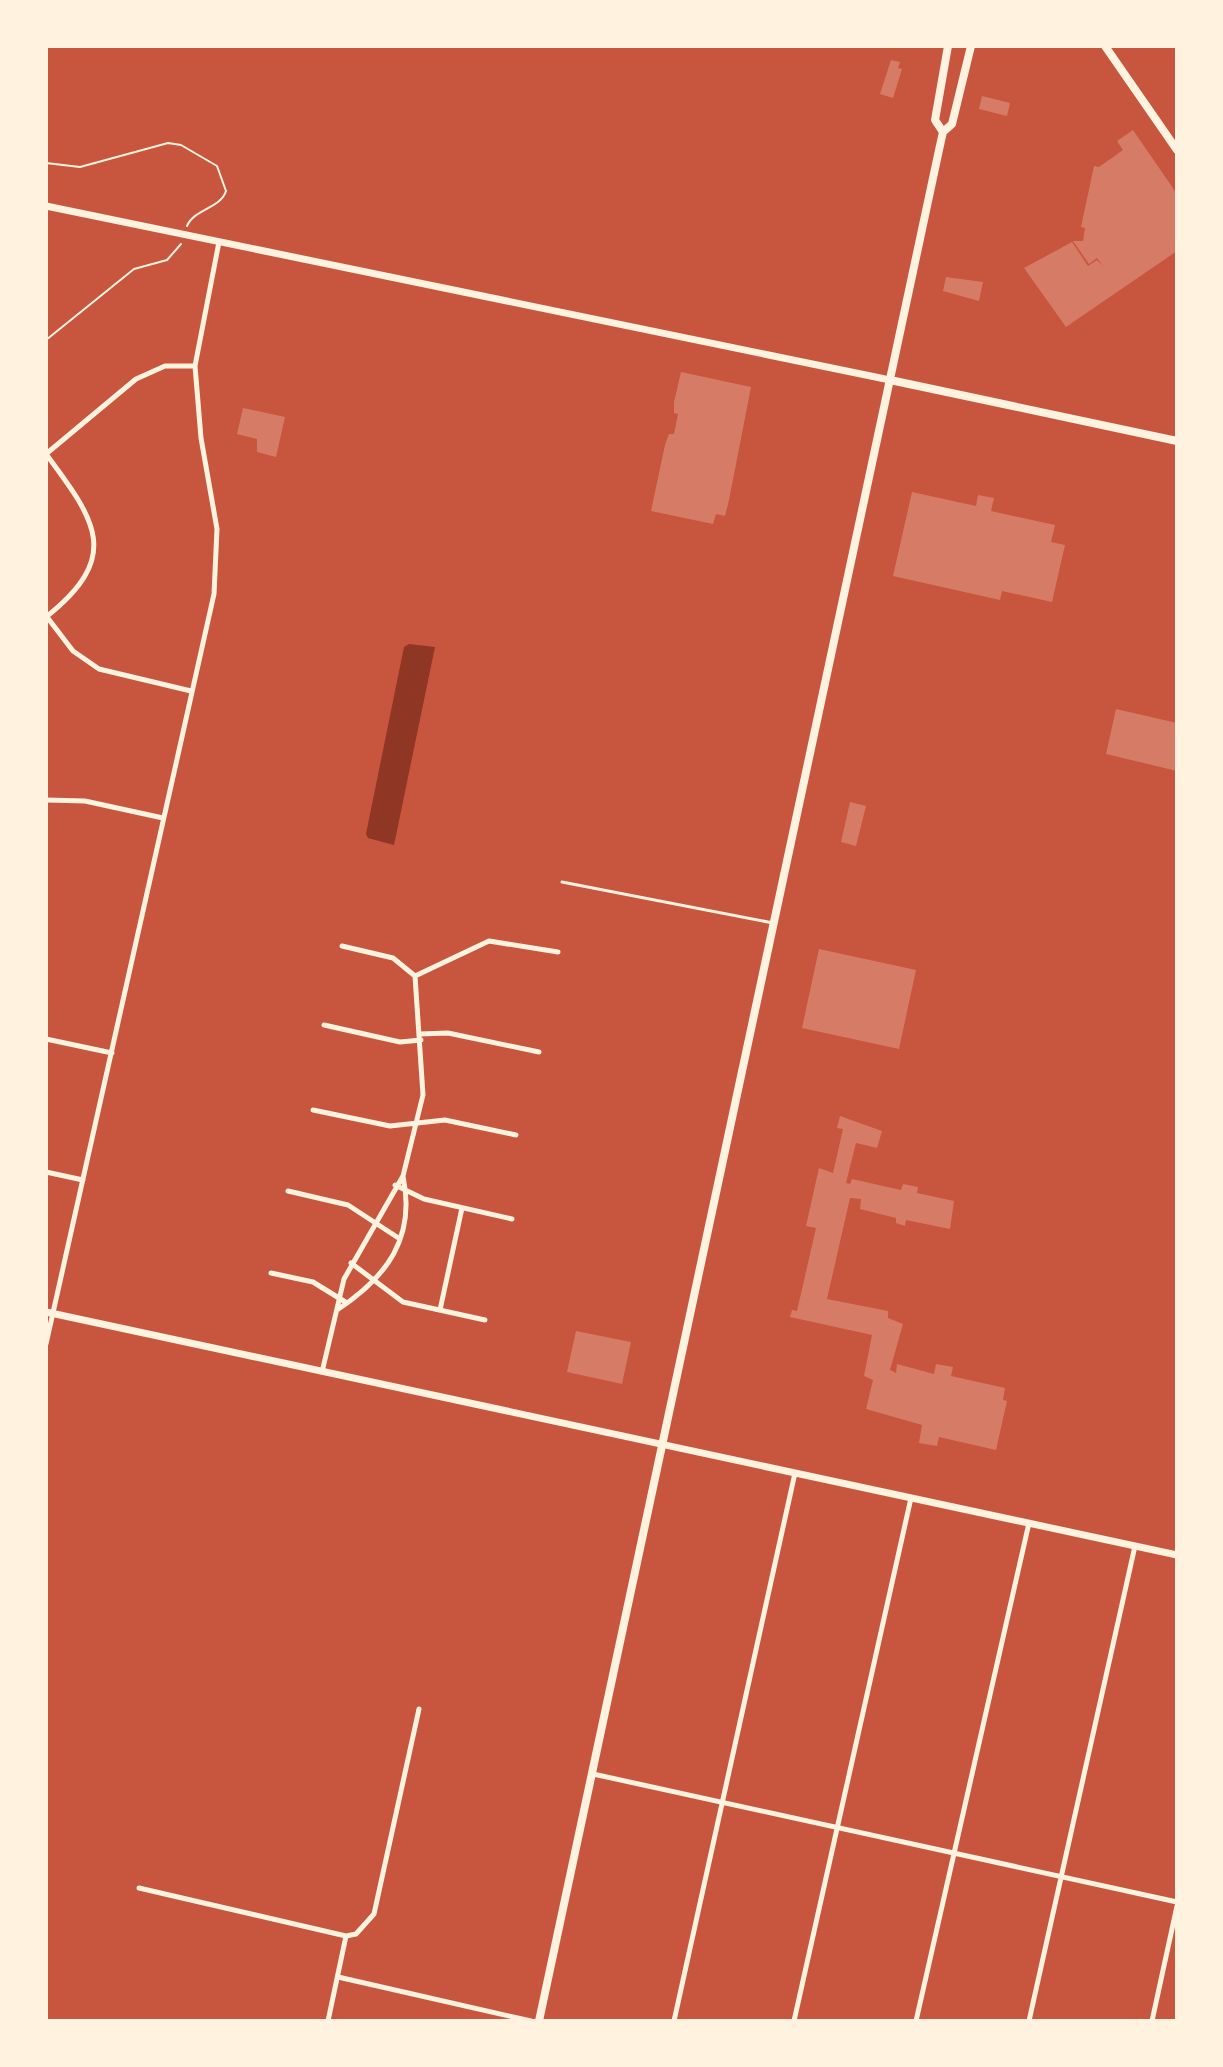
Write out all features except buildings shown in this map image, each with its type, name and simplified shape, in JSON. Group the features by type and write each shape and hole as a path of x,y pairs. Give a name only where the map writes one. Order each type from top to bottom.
{"main road":[{"path":"943,132 935,120 948,46"},
{"path":"539,2021 943,132 952,124 971,46"},
{"path":"1105,46 1177,150"},
{"path":"890,380 1177,441"}],"street":[{"path":"46,206 492,301 890,380"},
{"path":"46,1344 50,1313 112,1053 214,594 217,563 214,496 201,438 195,366 219,242"},
{"path":"191,691 99,669 73,651 46,617 79,586 92,563 95,541 89,513 46,454 136,379 165,366 195,366"},
{"path":"46,800 85,801 163,818"},
{"path":"415,976 489,941 558,952"},
{"path":"322,1372 338,1297 351,1263 403,1176 419,1122 424,1070 415,976 393,958 342,946"},
{"path":"324,1025 400,1042 448,1033 539,1052"},
{"path":"46,1039 112,1053"},
{"path":"313,1110 390,1126 445,1120 516,1135"},
{"path":"46,1172 83,1180"},
{"path":"337,1310 375,1283 394,1256 400,1239 407,1192 403,1176"},
{"path":"395,1185 407,1192 462,1208 512,1219"},
{"path":"288,1191 348,1205 400,1239"},
{"path":"440,1310 462,1208"},
{"path":"351,1263 403,1302 485,1320"},
{"path":"271,1273 313,1282 347,1303"},
{"path":"50,1313 1177,1555"},
{"path":"674,2021 795,1473"},
{"path":"794,2021 911,1498"},
{"path":"916,2021 1029,1523"},
{"path":"1029,2021 1135,1545"},
{"path":"139,1888 346,1936 356,1934 374,1914 419,1709"},
{"path":"592,1774 1177,1904 1152,2021"},
{"path":"328,2021 346,1936"},
{"path":"338,1977 531,2021"}],"lane":[{"path":"562,882 773,923"}],"path":[{"path":"46,163 80,167 173,143 209,159 220,171 226,195 193,216 172,257 134,269 46,340"}],"shaded area":[{"path":"409,644 435,647 394,845 368,838 366,834 404,647"}]}
